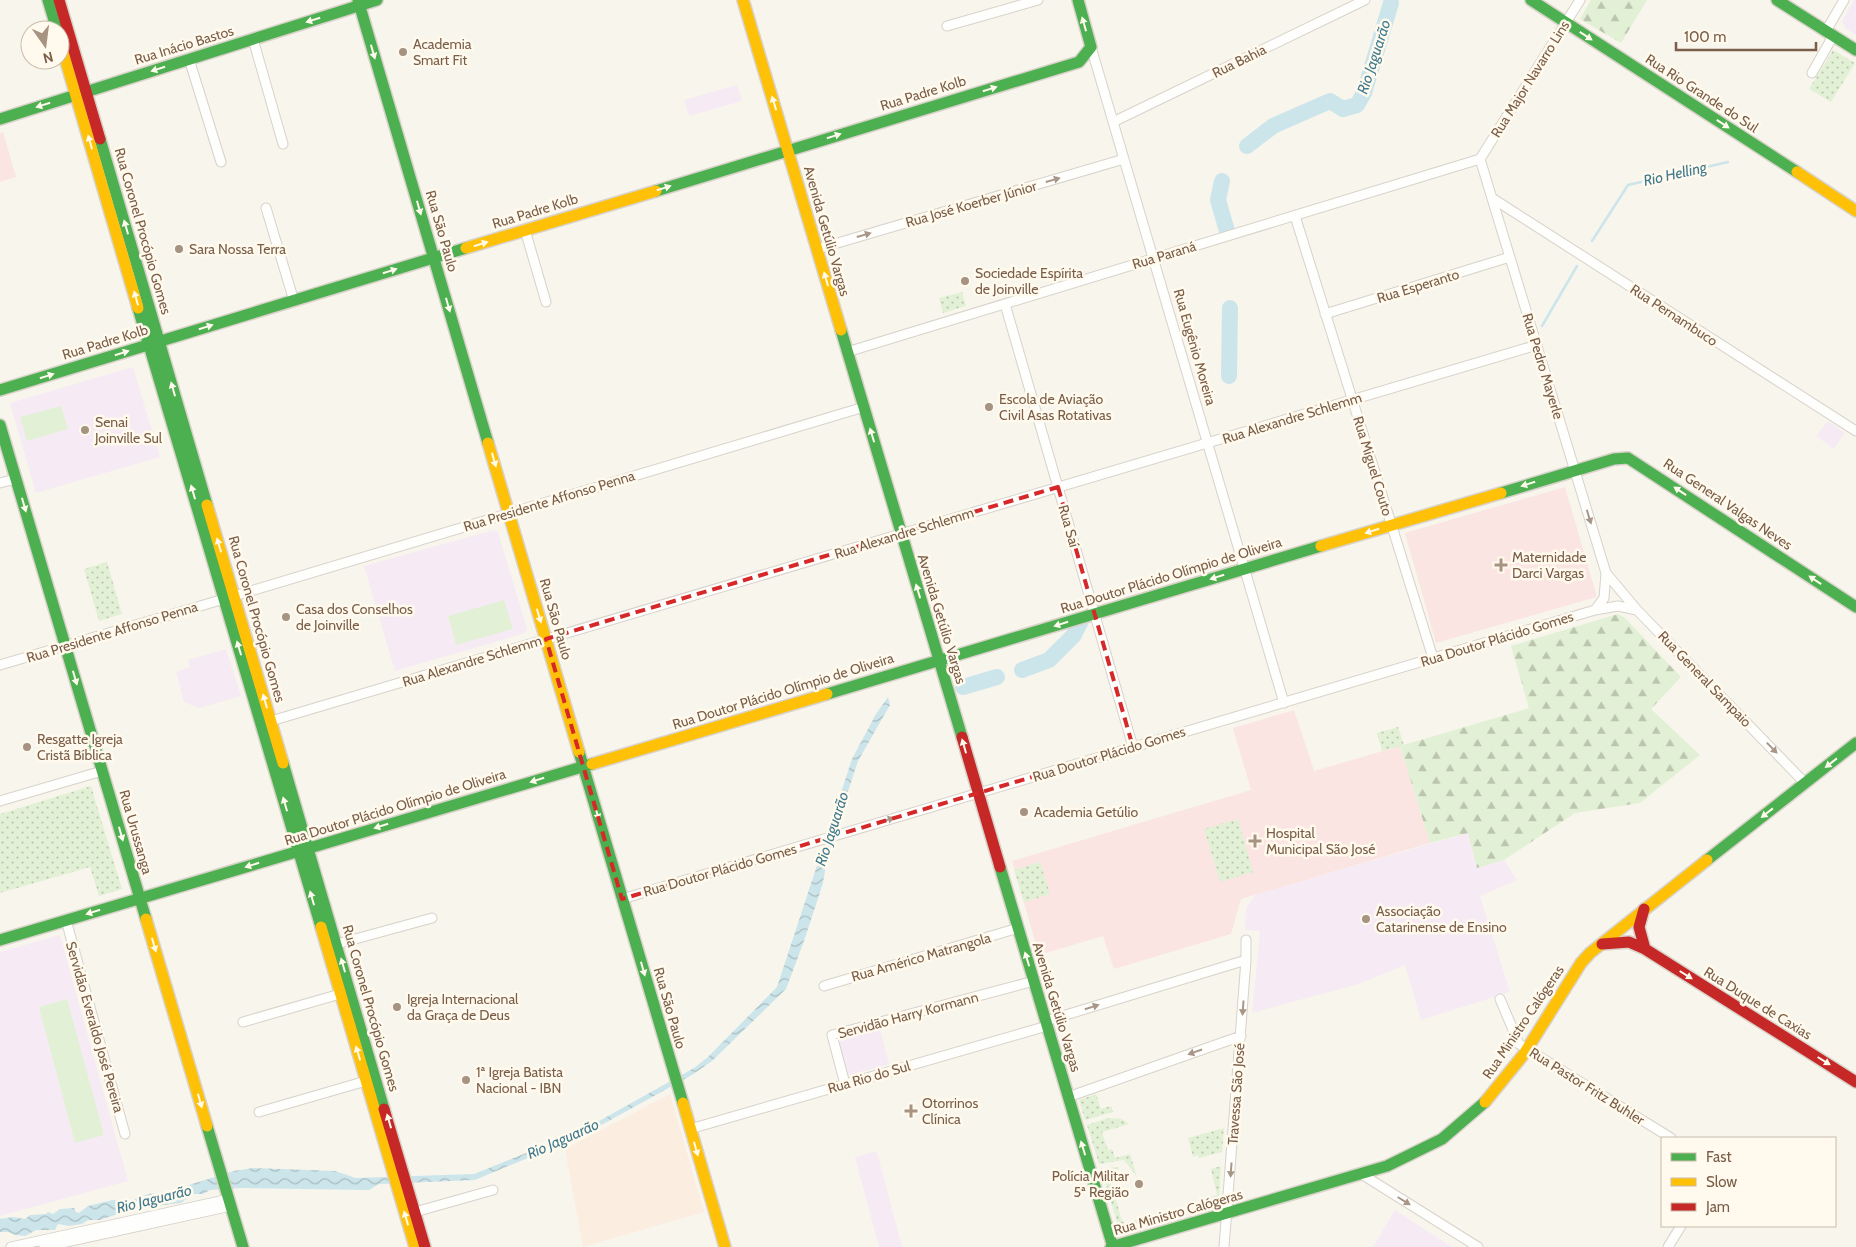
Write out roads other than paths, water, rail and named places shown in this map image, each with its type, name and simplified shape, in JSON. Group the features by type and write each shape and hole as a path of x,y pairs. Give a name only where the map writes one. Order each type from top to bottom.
{"main road":[{"path":"48,0 54,20"},
{"name":"Rua Coronel Procópio Gomes","path":"59,0 81,93 303,849 337,944 403,1190 414,1247"},
{"name":"Rua Inácio Bastos","path":"0,118 253,39 359,3 377,0"},
{"name":"Avenida Getúlio Vargas","path":"743,0 1112,1247"},
{"name":"Rua Eugênio Moreira","path":"1078,0 1092,47"},
{"name":"Rua Rio Grande do Sul","path":"1531,0 1856,211"},
{"path":"1778,0 1856,50"},
{"name":"Rua São Paulo","path":"359,3 725,1247"},
{"path":"1079,62 1092,47"},
{"name":"Rua Padre Kolb","path":"0,390 1079,62"},
{"name":"Rua Coronel Procópio Gomes","path":"70,65 81,93"},
{"name":"Rua Urussanga","path":"0,425 243,1247"},
{"name":"Rua General Valgas Neves","path":"1575,470 1614,459 1628,458 1635,461 1856,607"},
{"name":"Rua Doutor Plácido Olímpio de Oliveira","path":"0,940 1575,470"},
{"name":"Rua Coronel Procópio Gomes","path":"229,597 271,721 340,994 366,1081 397,1168"},
{"name":"Rua Ministro Calógeras","path":"1112,1247 1363,1175 1419,1153 1454,1131 1490,1098 1526,1048 1581,963 1644,909 1856,743"},
{"path":"1644,909 1640,927 1645,949"},
{"name":"Rua Duque de Caxias","path":"1602,944 1629,942 1645,949 1856,1082"},
{"name":"Rua Coronel Procópio Gomes","path":"403,1190 415,1212 426,1247"}],"street":[{"path":"947,26 1038,0"},
{"name":"Rua Bahia","path":"1113,122 1365,0"},
{"name":"Rua Major Navarro Lins","path":"1480,159 1580,0"},
{"path":"1812,73 1844,0"},
{"path":"253,39 283,144"},
{"name":"Rua Eugênio Moreira","path":"1092,47 1284,702"},
{"path":"190,59 221,162"},
{"path":"1079,62 1097,67"},
{"name":"Rua José Koerber Júnior","path":"817,249 1124,159"},
{"name":"Rua Pedro Mayerle","path":"1480,159 1606,573"},
{"name":"Rua Paraná","path":"847,352 1480,159"},
{"name":"Rua Pernambuco","path":"1492,198 1856,431"},
{"path":"266,208 294,300"},
{"name":"Rua Miguel Couto","path":"1294,216 1433,658"},
{"path":"525,230 546,302"},
{"name":"Rua Esperanto","path":"1325,314 1510,257"},
{"name":"Rua Saí","path":"1005,304 1133,747"},
{"name":"Rua Alexandre Schlemm","path":"271,721 1537,345"},
{"name":"Rua Presidente Affonso Penna","path":"0,665 864,408"},
{"path":"0,484 16,479"},
{"path":"1595,610 1604,598 1606,573"},
{"name":"Rua General Sampaio","path":"1606,573 1637,610 1805,783"},
{"name":"Rua Doutor Plácido Gomes","path":"622,899 1595,610 1618,606 1637,610"},
{"path":"0,801 102,771"},
{"path":"337,944 432,918"},
{"name":"Servidão Everaldo José Pereira","path":"66,920 125,1134"},
{"name":"Rua Américo Matrangola","path":"824,986 1018,928"},
{"name":"Travessa São José","path":"1224,1247 1241,1036 1246,940"},
{"name":"Rua Rio do Sul","path":"690,1128 1047,1024 1246,960"},
{"name":"Servidão Harry Kormann","path":"845,1084 832,1035 1034,981"},
{"path":"242,1022 340,994"},
{"name":"Rua Pastor Fritz Buhler","path":"1500,998 1516,1041 1669,1137"},
{"path":"1068,1096 1241,1036"},
{"path":"259,1112 366,1081"},
{"path":"1363,1175 1478,1247"},
{"path":"415,1212 493,1190"},
{"path":"11,1247 229,1200"},
{"path":"44,1247 229,1200"},
{"path":"1668,1247 1680,1227"}],"water":[{"name":"Rio Jaguarão","path":"888,697 890,705 858,761 828,852 823,883 786,989 712,1061 692,1075 585,1134 475,1180 379,1184 369,1190 241,1188 210,1190 203,1194 193,1194 181,1203 136,1208 100,1220 88,1220 82,1224 69,1226 58,1224 55,1230 36,1230 25,1236 0,1232 0,1219 13,1217 25,1219 30,1215 46,1214 48,1212 53,1214 60,1209 74,1208 79,1213 88,1206 113,1200 128,1202 148,1194 163,1193 234,1171 253,1168 335,1171 356,1178 474,1174 583,1130 694,1068 708,1057 777,987 852,759 876,714"}],"waterway":[{"name":"Rio Jaguarão","path":"1247,146 1273,126 1330,101 1343,109 1357,105 1364,93 1391,3"},
{"name":"Rio Helling","path":"1592,241 1628,185 1728,162"},
{"name":"Rio Jaguarão","path":"1222,181 1218,200 1227,231"},
{"name":"Rio Helling","path":"1542,326 1577,266"},
{"name":"Rio Jaguarão","path":"1229,376 1230,308"},
{"name":"Rio Jaguarão","path":"1022,670 1049,660 1074,635 1082,619"},
{"name":"Rio Jaguarão","path":"963,687 997,677"}],"place":[{"name":"Academia Smart Fit","path":"403,52"},
{"name":"Sara Nossa Terra","path":"179,249"},
{"name":"Sociedade Espírita de Joinville","path":"965,281"},
{"name":"Escola de Aviação Civil Asas Rotativas","path":"989,407"},
{"name":"Senai Joinville Sul","path":"85,430"},
{"name":"Maternidade Darci Vargas","path":"1501,565"},
{"name":"Casa dos Conselhos de Joinville","path":"286,617"},
{"name":"Resgatte Igreja Cristã Bíblica","path":"27,747"},
{"name":"Academia Getúlio","path":"1024,812"},
{"name":"Hospital Municipal São José","path":"1255,841"},
{"name":"Associação Catarinense de Ensino","path":"1366,919"},
{"name":"Igreja Internacional da Graça de Deus","path":"397,1007"},
{"name":"1ª Igreja Batista Nacional - IBN","path":"466,1080"},
{"name":"Otorrinos Clínica","path":"911,1111"},
{"name":"Polícia Militar 5ª Região","path":"1139,1184"}]}
